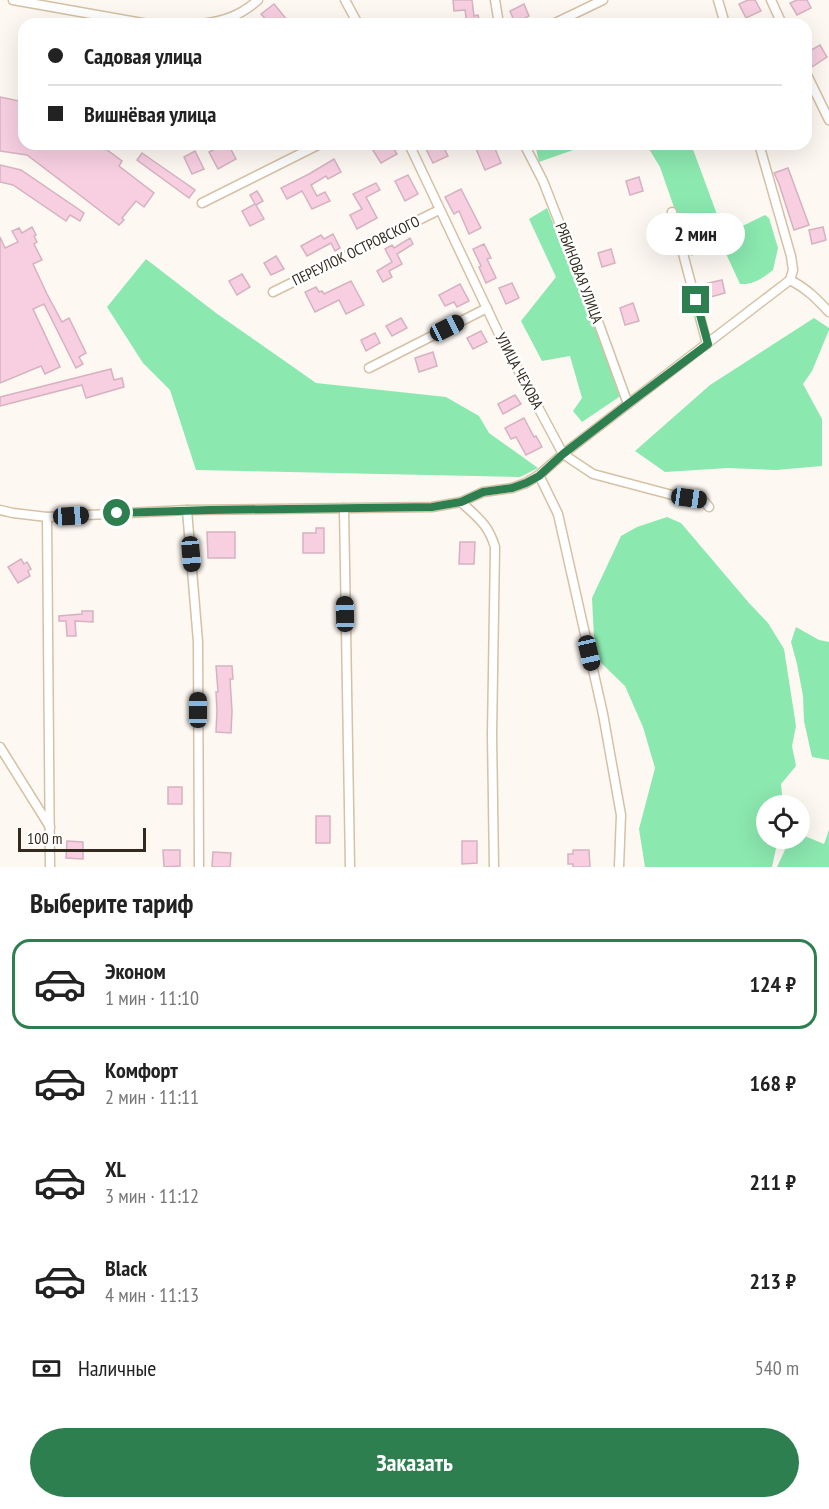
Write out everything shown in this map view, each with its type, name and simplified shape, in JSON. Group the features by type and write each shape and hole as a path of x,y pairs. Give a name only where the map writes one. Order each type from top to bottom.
{"street":[{"path":"13,0 114,18"},
{"path":"228,18 246,11 258,0"},
{"path":"345,0 355,18"},
{"path":"495,0 498,18"},
{"path":"566,18 603,0"},
{"path":"718,0 722,18"},
{"path":"771,0 779,18"},
{"path":"812,86 829,120"},
{"path":"202,203 308,150"},
{"name":"УЛИЦА ЧЕХОВА","path":"412,150 486,308 563,454 593,474 676,496 702,500 709,507"},
{"name":"РЯБИНОВАЯ УЛИЦА","path":"527,150 543,181 628,404"},
{"path":"0,510 47,517 187,510 432,507 461,502 483,492 512,488 526,483 539,476 563,454 790,280 793,270 791,256 761,150"},
{"name":"ПЕРЕУЛОК ОСТРОВСКОГО","path":"273,292 440,210"},
{"path":"672,212 708,344"},
{"path":"790,280 812,294 829,312"},
{"path":"369,368 486,308"},
{"path":"539,476 558,514 603,714 621,815 619,867"},
{"path":"461,502 485,524 495,547 492,735 494,867"},
{"path":"344,508 350,867"},
{"path":"187,510 198,642 199,867"},
{"path":"47,517 50,867"},
{"path":"0,747 50,828"}],"green space":[{"path":"536,150 573,150 539,162"},
{"path":"650,150 693,150 725,232 730,232 765,215 769,218 778,248 773,270 754,282 740,284 722,245 691,256 660,167"},
{"path":"547,208 622,395 582,422 573,411 582,398 570,356 542,361 521,321 556,277 529,219"},
{"path":"146,259 216,313 316,383 446,397 479,416 489,433 538,468 520,477 196,470 170,390 143,363 107,307"},
{"path":"814,318 829,330 812,371 803,384 822,419 822,466 776,470 728,468 665,472 635,451 710,385"},
{"path":"667,517 681,523 768,623 784,649 796,726 792,746 796,766 781,784 782,795 756,795 756,849 776,849 772,867 645,867 639,829 655,768 643,727 625,686 595,657 592,598 621,536 637,527"},
{"path":"796,627 819,640 829,642 829,760 812,757 804,721 803,696 791,642"},
{"path":"829,830 829,867 777,867 785,849 810,849 810,838 824,844"}],"building":[{"path":"453,0 472,0 474,16 478,15 479,18 466,18 465,10 454,11"},
{"path":"755,0 761,11 746,18 739,4"},
{"path":"807,0 811,8 797,15 790,3"},
{"path":"274,4 286,18 265,18 261,14"},
{"path":"524,4 529,16 513,18 510,11"},
{"path":"820,45 827,57 812,67 812,50"},
{"path":"0,97 18,101 18,150 107,150 122,161 119,166 154,193 144,207 136,201 119,225 27,155 0,151"},
{"path":"231,150 236,159 218,169 209,152"},
{"path":"373,150 395,150 397,154 381,163"},
{"path":"426,150 445,150 448,156 433,163"},
{"path":"476,150 496,150 501,163 485,170"},
{"path":"195,151 204,169 192,174 184,157"},
{"path":"142,153 195,190 189,198 137,160"},
{"path":"334,159 341,172 328,179 326,176 311,185 317,196 325,192 330,201 312,209 302,191 287,199 281,188"},
{"path":"0,165 21,170 84,213 80,221 70,215 66,221 13,185 0,182"},
{"path":"788,168 809,225 794,230 774,173"},
{"path":"408,175 418,194 405,201 395,181"},
{"path":"639,177 643,191 630,195 626,181"},
{"path":"376,183 380,190 366,197 377,218 357,229 350,215 362,209 353,194"},
{"path":"461,189 481,228 469,234 459,211 454,214 445,197"},
{"path":"257,191 263,201 256,205 264,219 250,226 242,211 255,204 250,195"},
{"path":"32,227 37,242 34,244 42,260 33,264 62,322 69,318 86,353 79,357 83,364 76,368 44,304 33,309 60,367 45,374 41,366 0,383 0,237 5,248 18,242 12,231 19,228 22,233"},
{"path":"823,227 826,240 812,244 809,230"},
{"path":"333,234 340,248 335,251 331,243 307,256 301,246 321,235 324,239"},
{"path":"410,238 413,244 397,254 402,264 389,271 392,277 383,282 377,271 392,262 385,249 392,245 394,248"},
{"path":"484,244 491,258 487,259 496,278 486,283 473,249"},
{"path":"611,249 615,263 602,267 598,253"},
{"path":"276,256 284,269 271,275 264,263"},
{"path":"242,274 250,287 237,295 229,281"},
{"path":"722,280 725,293 707,298 704,284"},
{"path":"351,281 364,305 346,314 339,300 315,312 305,292 316,287 324,294"},
{"path":"512,283 519,298 506,304 499,288"},
{"path":"460,284 469,301 457,307 454,302 445,306 439,295"},
{"path":"633,303 639,321 625,325 620,308"},
{"path":"401,318 407,328 392,336 386,326"},
{"path":"481,331 487,342 473,349 467,338"},
{"path":"375,333 380,343 366,351 361,340"},
{"path":"433,352 437,366 419,372 415,358"},
{"path":"111,369 114,380 122,378 124,387 86,398 82,385 0,406 0,397"},
{"path":"515,395 521,404 503,414 498,404"},
{"path":"524,418 542,447 526,455 516,437 511,439 505,428"},
{"path":"316,528 324,528 324,553 303,553 303,533 316,533"},
{"path":"207,532 235,532 235,558 208,558"},
{"path":"460,542 475,542 474,564 459,564"},
{"path":"21,559 24,564 27,562 31,569 28,571 30,576 18,583 8,567"},
{"path":"82,611 93,611 93,622 75,621 76,636 67,636 66,621 59,621 59,616 82,614"},
{"path":"216,666 232,666 233,679 230,679 231,733 216,732 216,692 218,692"},
{"path":"168,787 182,787 182,804 168,804"},
{"path":"316,816 330,816 330,843 316,843"},
{"path":"67,841 83,842 83,859 66,858"},
{"path":"462,841 477,841 477,863 462,864"},
{"path":"163,850 180,850 180,866 164,867"},
{"path":"573,850 589,850 590,867 573,867 573,864 568,864 568,854 573,854"},
{"path":"213,852 231,853 230,867 212,867"}],"route":[{"path":"117,513 432,507 461,502 483,492 512,488 526,483 539,476 563,454 708,344 696,300"}]}
